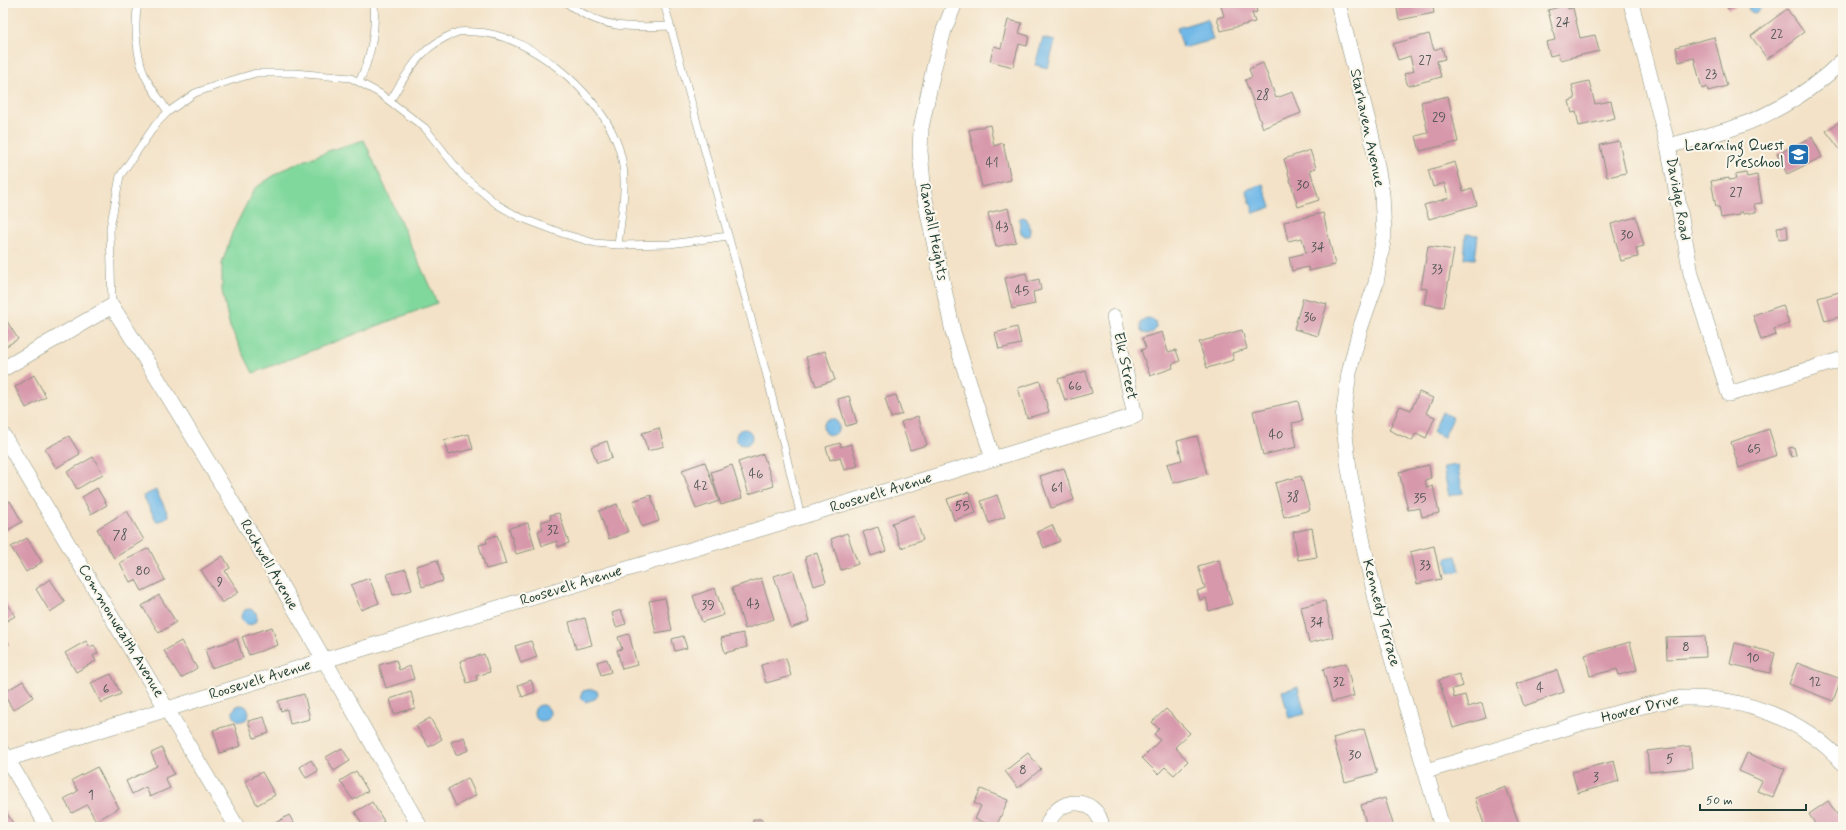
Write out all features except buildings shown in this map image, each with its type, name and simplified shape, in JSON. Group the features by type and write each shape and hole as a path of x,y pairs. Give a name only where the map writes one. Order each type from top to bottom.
{"street":[{"name":"Randall Heights","path":"955,3 944,30 934,67 921,128 920,151 923,187 953,332 993,459"},
{"name":"Starhaven Avenue","path":"1338,3 1371,133 1382,194 1384,235 1376,284 1360,329 1346,394"},
{"name":"Davidge Road","path":"1632,3 1668,146 1691,274 1729,394 1843,359"},
{"path":"1668,146 1743,125 1776,109 1803,94 1831,72 1843,60"},
{"path":"3,369 112,306"},
{"name":"Rockwell Avenue","path":"112,306 171,398 325,660 420,827"},
{"name":"Elk Street","path":"1114,317 1135,416"},
{"name":"Kennedy Terrace","path":"1346,394 1343,418 1349,469 1364,548 1382,625 1442,827"},
{"name":"Roosevelt Avenue","path":"5,756 1135,416"},
{"name":"Commonwealth Avenue","path":"3,435 168,708 237,827"},
{"name":"Hoover Drive","path":"1426,771 1631,708 1684,698 1724,700 1746,705 1784,719 1818,739 1843,763"},
{"path":"5,756 48,827"},
{"path":"1047,827 1050,818 1056,810 1064,805 1072,803 1081,803 1090,807 1097,813 1102,827"}],"lane":[{"path":"138,3 136,15 138,44 143,72 168,112"},
{"path":"359,82 367,65 374,38 374,3"},
{"path":"567,3 575,9 604,24 635,28 670,26"},
{"path":"664,3 767,376 802,517"},
{"path":"390,101 414,61 436,43 460,32 483,32 513,41 534,53 554,66 579,88 600,110 616,138 624,170 625,197 618,245"},
{"path":"112,306 110,228 120,176 156,124 168,112 195,93 229,80 256,73 294,73 351,78 359,82 390,101 425,128 463,176 498,205 520,217 564,234 595,243 618,245 670,244 728,236"}],"green space":[{"path":"364,140 437,303 253,373 230,327 222,291 222,264 232,233 254,189 282,170 328,151"}],"water":[{"path":"1749,3 1771,3 1768,6 1762,7 1756,13 1750,12 1748,7"},
{"path":"1207,19 1213,40 1183,48 1177,28"},
{"path":"1043,38 1055,41 1048,68 1035,65"},
{"path":"1263,184 1271,207 1254,213 1246,190"},
{"path":"1022,217 1026,218 1029,224 1029,236 1025,236 1021,233 1019,219"},
{"path":"1466,234 1478,235 1475,259 1464,258"},
{"path":"1148,318 1154,320 1156,326 1154,332 1148,334 1142,332 1140,326 1142,320"},
{"path":"1442,412 1453,418 1444,437 1433,432"},
{"path":"831,419 838,424 839,427 834,434 831,435 824,430 823,427 828,420"},
{"path":"744,429 751,434 752,437 747,444 744,445 737,440 736,437 741,430"},
{"path":"1457,465 1463,493 1449,496 1443,467"},
{"path":"156,490 169,516 157,522 143,496"},
{"path":"1456,556 1460,571 1449,573 1446,558"},
{"path":"249,609 256,614 257,617 252,624 249,625 242,620 241,617 246,610"},
{"path":"1298,687 1305,714 1289,718 1282,691"},
{"path":"592,689 597,691 598,695 595,699 585,702 580,697 583,691"},
{"path":"241,705 248,710 249,713 244,720 241,721 234,716 233,713 238,706"},
{"path":"542,705 549,710 550,713 545,720 542,721 535,716 534,713 539,706"}],"place":[{"name":"Learning Quest Preschool","path":"1799,155"}]}
